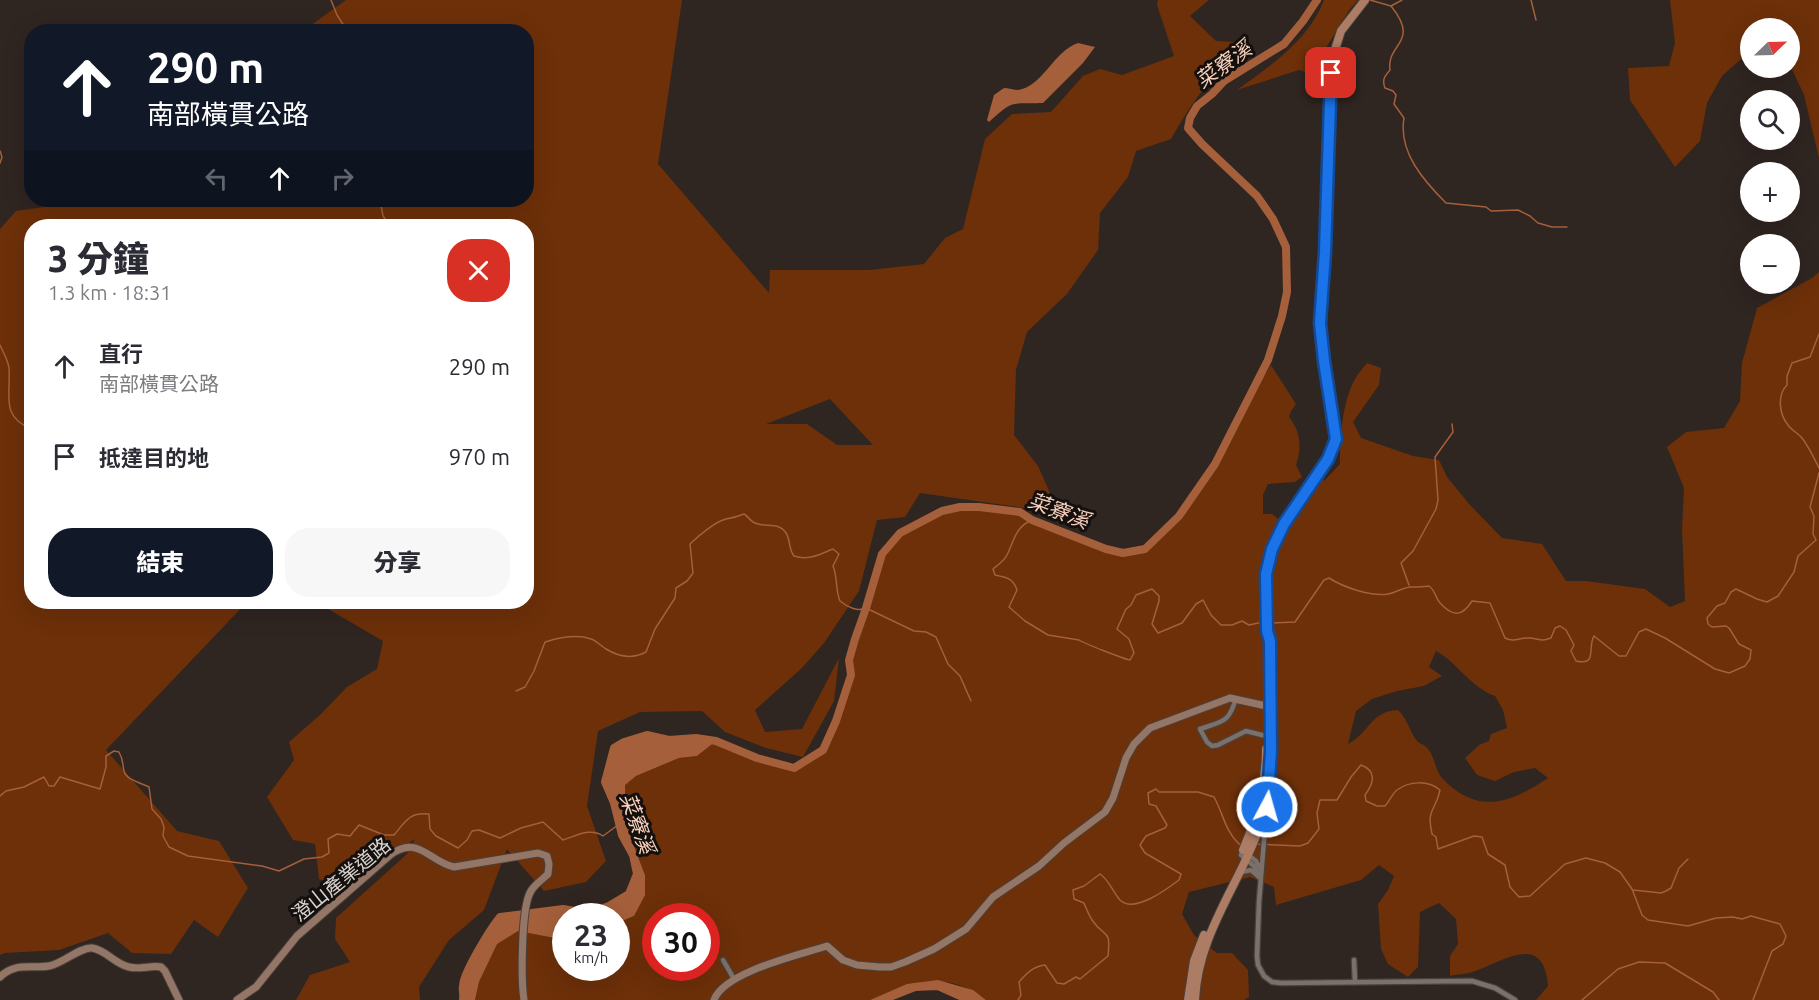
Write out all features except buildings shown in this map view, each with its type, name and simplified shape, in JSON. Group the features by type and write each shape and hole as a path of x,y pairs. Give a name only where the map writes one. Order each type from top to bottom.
{"main road":[{"path":"1188,1000 1194,961 1259,827 1267,798 1271,758 1265,642 1267,633 1266,574 1272,549 1284,524 1328,459 1336,439 1320,323 1332,59 1341,31 1363,2"},
{"path":"1259,827 1268,707"},
{"path":"1195,1000 1199,962 1214,919 1238,873 1244,856"}],"street":[{"path":"1236,698 1231,715 1227,719 1200,729 1206,742 1212,746 1218,745 1246,731 1266,736"},
{"path":"714,1000 721,989 752,971 827,946 843,960 857,965 880,967 905,962 934,949 966,929 993,897 1039,866 1064,843 1105,812 1113,798 1126,758 1134,744 1145,732 1155,725 1224,700 1236,698 1268,707"},
{"path":"1259,827 1263,850 1257,956 1264,976 1276,983 1480,982 1515,1000"},
{"name":"澄山產業道路","path":"237,1000 256,987 297,936 396,851 410,848 418,848 447,866 453,867 543,854 549,860 549,870 528,896 523,941 524,1000"},
{"path":"1244,856 1256,861 1261,870"},
{"path":"1244,856 1256,869 1260,879"},
{"path":"1238,873 1251,870 1260,879"},
{"path":"0,976 6,971 21,966 49,966 87,948 94,948 130,968 161,967 179,1000"},
{"path":"723,960 734,980"},
{"path":"1354,960 1354,982"}],"shaded area":[{"path":"346,0 682,0 658,164 769,293 770,270 869,270 924,264 945,238 963,229 985,139 1012,114 1051,112 1083,76 1100,69 1122,75 1174,56 1157,5 1158,0 1209,0 1190,16 1216,41 1234,42 1234,53 1200,94 1171,139 1136,151 1128,177 1100,213 1098,250 1067,294 1027,332 1016,370 1014,435 1038,466 1059,513 920,493 905,517 877,520 859,591 824,643 802,668 755,710 765,732 802,729 839,658 834,701 803,757 766,748 725,732 702,711 640,712 598,731 587,806 606,861 586,882 544,891 507,849 484,910 449,940 419,987 420,1000 296,1000 310,975 350,962 335,939 336,918 407,854 415,839 340,887 319,879 315,844 293,840 267,797 294,760 289,742 347,687 377,669 383,641 328,609 534,609 534,219 24,219 24,609 240,609 106,750 177,831 219,841 248,888 218,937 194,920 171,954 132,953 108,933 59,950 0,955 0,229 16,211 44,207 534,207 534,24 313,24","holes":["830,399 873,445 837,445 807,424 766,424"]},
{"path":"1324,0 1358,0 1324,51 1325,78 1299,70 1237,90 1275,62 1299,40 1309,28"},
{"path":"1670,0 1819,0 1819,158 1804,95 1796,78 1800,78 1800,18 1740,18 1740,60 1722,76 1707,103 1700,141 1675,167 1630,100 1628,68 1669,66 1675,43"},
{"path":"1078,43 1095,47 1083,63 1043,103 1013,104 1003,109 989,122 987,120 994,95 1004,88 1018,90 1034,83 1062,53"},
{"path":"1819,272 1819,1000 1536,1000 1548,986 1545,970 1540,960 1533,955 1513,956 1475,971 1450,976 1450,956 1458,944 1456,919 1439,903 1420,912 1418,967 1408,977 1388,964 1381,949 1378,904 1394,876 1379,865 1361,880 1276,905 1274,887 1250,877 1189,892 1182,914 1194,935 1217,953 1232,953 1248,970 1249,997 1244,1000 986,1000 957,984 929,982 900,988 870,1000 475,1000 479,982 497,943 518,931 552,938 552,981 630,981 630,918 634,916 645,875 626,825 624,785 636,776 679,758 697,756 716,741 757,758 794,768 823,750 836,721 882,554 900,533 942,511 960,507 1020,512 1032,520 1106,549 1123,553 1145,549 1179,516 1215,464 1240,423 1251,396 1271,365 1296,404 1289,417 1298,434 1300,446 1296,465 1302,477 1295,482 1268,484 1263,495 1263,514 1272,514 1279,520 1300,489 1319,467 1324,481 1340,464 1341,432 1347,398 1356,377 1367,363 1381,368 1379,385 1353,422 1361,438 1413,456 1439,460 1447,477 1502,538 1542,544 1566,581 1586,581 1645,589 1670,607 1685,601 1682,529 1684,488 1667,447 1686,432 1724,428 1740,401 1742,363 1757,308 1783,294 1800,294 1800,285","holes":["1436,651 1478,687 1495,696 1503,710 1507,728 1491,734 1489,741 1479,745 1465,758 1477,775 1495,781 1514,772 1535,768 1548,778 1507,799 1494,802 1468,798 1442,778 1430,752 1426,746 1417,741 1398,710 1389,711 1376,718 1348,744 1356,711 1372,699 1424,686 1442,676 1429,667"]},
{"path":"647,735 669,740 696,738 716,741 697,756 679,758 636,776 625,785 626,825 645,875 645,895 634,916 630,918 630,903 614,903 629,894 637,874 633,856 622,835 614,803 605,782 614,748 624,742"},
{"path":"552,910 552,938 518,931 497,944 479,982 475,1000 463,1000 464,980 472,961 500,917"},
{"path":"938,980 973,990 986,1000 969,1000 938,986 915,987 882,1000 870,1000 907,984"}],"waterway":[{"path":"331,0 343,24"},
{"name":"菜竂溪","path":"463,1000 464,980 472,961 500,917 563,909 587,913 609,906 629,894 637,874 633,855 622,835 614,803 605,782 614,748 624,742 647,735 669,740 696,738 716,741 757,758 794,768 823,750 836,721 851,675 849,660 882,554 900,533 942,511 960,507 979,507 1020,512 1032,520 1106,549 1123,553 1145,549 1179,516 1215,464 1268,360 1287,292 1286,247 1273,219 1257,196 1188,128 1190,118 1197,106 1224,81 1284,44 1317,0"},
{"path":"1370,0 1391,6 1402,0"},
{"path":"1531,0 1536,20"},
{"path":"1391,6 1399,18 1403,35 1390,61 1390,70 1384,83 1385,88 1396,95 1394,104 1404,118 1405,143 1421,175 1446,203 1486,207 1491,211 1518,210 1538,223 1552,227 1567,227"},
{"path":"0,151 2,157 0,163"},
{"path":"381,207 385,219"},
{"path":"1819,334 1810,357 1792,363 1780,405 1785,421 1805,441 1819,468"},
{"path":"0,345 9,368 11,412 24,425"},
{"path":"1409,585 1401,563 1413,551 1436,509 1438,500 1435,457 1453,432 1452,424"},
{"path":"1271,623 1295,622 1324,580 1329,578 1349,588 1381,595 1408,587 1429,586 1440,603 1453,613 1465,610 1472,601 1490,603 1505,638 1547,639 1551,638 1555,628 1560,626 1566,630 1574,645 1571,651 1576,661 1583,662 1590,658 1594,636 1619,656 1626,656 1639,632 1646,629 1715,669 1729,673 1745,666 1750,659 1751,650 1739,644 1729,628 1726,626 1712,627 1708,624 1707,618 1717,606 1725,603 1731,592 1736,589 1767,602 1778,596 1794,572 1798,556 1816,540 1813,534 1814,516 1810,507 1819,473"},
{"path":"516,691 525,687 545,642 580,637 593,640 616,654 636,656 646,652 655,629 675,598 676,588 687,581 693,573 690,544 717,523 744,514 755,523 783,529 788,536 794,556 810,557 833,549 839,554 833,566 840,601 853,608 866,608 914,631 926,632 936,637 948,664 960,676 971,701"},
{"path":"1032,520 1018,530 1006,557 993,569 995,575 1009,579 1017,590 1009,607 1025,621 1048,635 1079,640 1130,660 1134,653 1129,639 1117,629 1126,609 1136,595 1152,589 1159,596 1152,624 1158,633 1182,623 1196,604 1203,600 1211,615 1221,625 1232,625 1242,621 1249,625 1263,622"},
{"path":"0,796 6,791 24,787 44,777 49,786 54,786 60,777 100,789 106,767 106,756 114,751 119,752 125,774 149,787 152,809 161,819 164,827 163,836 169,847 188,856 262,866 279,871 304,859 322,857 329,853 328,839 337,834 350,836 359,825 384,835 394,835 409,818 417,814 429,814 430,829 436,836 458,848 467,840 472,831 479,830 500,838 521,828 543,822 563,840 588,832 603,836 618,825"},
{"path":"1256,844 1300,846 1308,843 1319,829 1317,813 1320,800 1337,800 1361,765 1372,774 1372,782 1365,795 1366,801 1377,806 1385,806 1395,792 1402,787 1424,783 1440,790 1430,819 1432,834 1436,837 1438,849 1474,836 1482,837 1488,854 1505,865 1510,887 1519,897 1530,896 1565,864 1586,858 1605,863 1620,872 1632,889 1642,915 1648,920 1688,926 1716,918 1742,919 1751,916 1780,924 1786,936 1783,944 1772,951 1753,1000"},
{"path":"1018,1000 1021,995 1019,982 1033,969 1045,965 1057,983 1064,984 1076,977 1080,979 1108,956 1108,937 1092,920 1084,903 1074,899 1073,890 1084,886 1100,874 1120,900 1126,904 1133,904 1150,899 1179,880 1181,874 1145,853 1140,845 1146,836 1167,825 1156,806 1149,804 1148,793 1156,789 1159,792 1198,792 1214,797 1227,828 1234,839 1242,844"},
{"path":"1633,890 1661,893 1666,891 1671,888 1679,868 1688,859"},
{"path":"1582,1000 1618,969 1639,962 1665,963 1713,992 1719,1000"},
{"name":"菜竂溪","path":"882,1000 915,987 938,986 969,1000"}],"route":[{"path":"1267,807 1271,752 1270,641 1267,634 1266,574 1272,549 1284,524 1328,459 1336,439 1320,323 1325,252 1331,73"}]}
